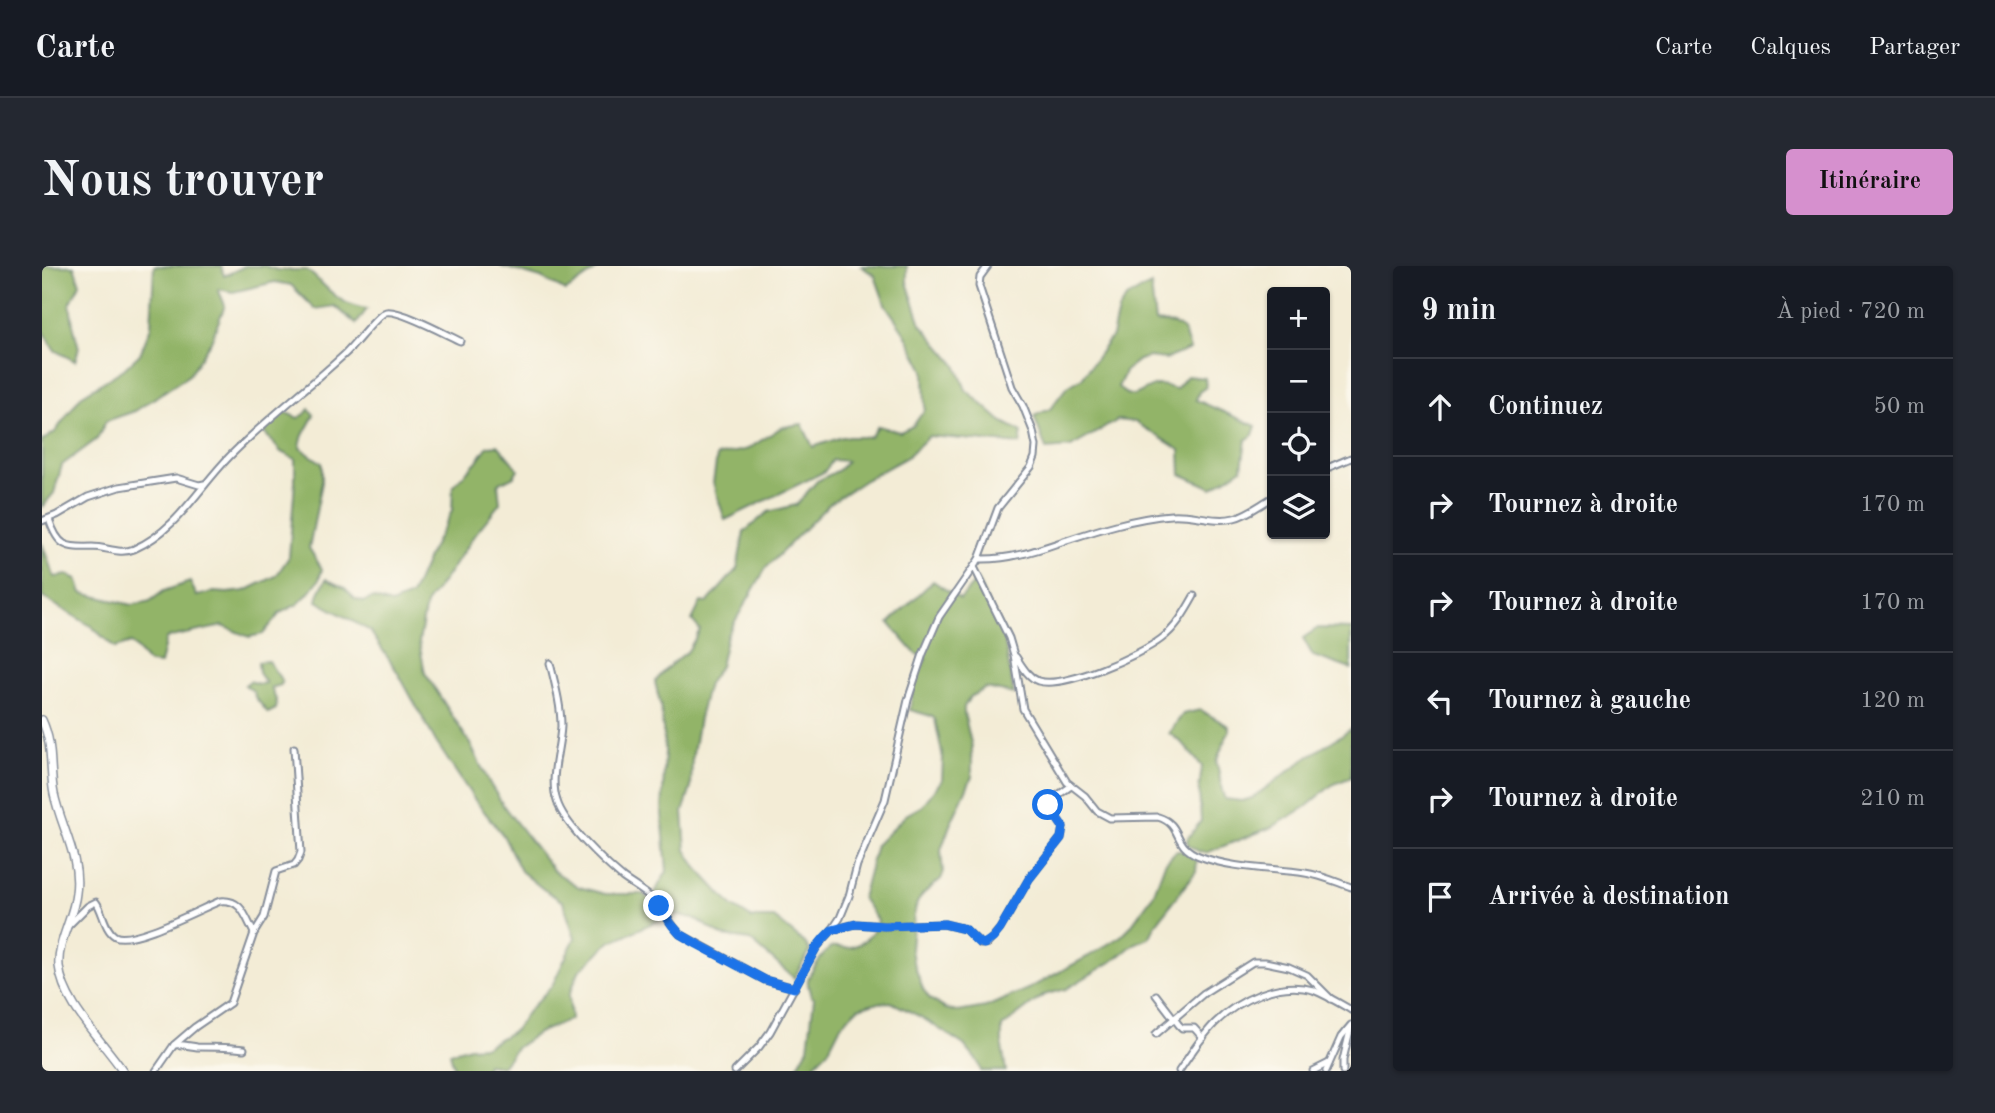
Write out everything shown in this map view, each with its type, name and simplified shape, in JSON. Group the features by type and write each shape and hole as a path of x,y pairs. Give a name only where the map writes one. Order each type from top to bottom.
{"street":[{"path":"735,1071 770,1032 816,948 840,918 885,800 908,700 923,654 939,617 979,559 998,508 1031,467 1036,446 1033,430 1012,387 979,286 980,277 988,266"},
{"path":"49,519 56,535 68,547 103,548 119,552 130,550 147,542 183,513 204,484 262,425 349,351 384,313 393,312 406,316 460,341"},
{"path":"1330,467 1351,458"},
{"path":"42,521 88,497 120,487 176,478 198,485 204,484"},
{"path":"979,559 1034,552 1107,528 1173,514 1235,518 1267,501"},
{"path":"974,567 1000,617 1014,655 1023,709 1064,778 1085,796 1097,811 1110,818 1164,819 1175,828 1176,836 1185,849 1223,863 1305,873 1351,887"},
{"path":"1014,655 1029,675 1042,682 1064,680 1094,672 1130,657 1161,639 1182,617 1194,596"},
{"path":"550,663 561,713 556,800 568,821 621,876 651,897 680,934 765,980 794,988"},
{"path":"42,720 51,755 54,794 73,853 77,877 75,900 61,950 60,966 68,994 123,1071"},
{"path":"156,1071 174,1045 230,1003 254,933 264,917 276,871 294,865 301,852 294,748"},
{"path":"832,930 856,924 944,924 965,929 981,944 988,943 1000,929 1029,879 1061,838 1063,827 1047,803 1071,786"},
{"path":"68,926 88,906 96,902 111,932 118,937 128,937 169,924 220,901 229,900 238,906 254,933"},
{"path":"1156,1034 1204,993 1253,962 1289,967 1307,975 1331,999"},
{"path":"1179,1071 1215,1023 1237,1006 1271,991 1298,988 1312,990 1351,1010"},
{"path":"1156,995 1182,1028 1198,1030 1203,1038"},
{"path":"1326,1071 1341,1037 1351,1025"},
{"path":"1343,1071 1351,1025"},
{"path":"174,1045 244,1049"},
{"path":"1313,1071 1330,1062"}],"green space":[{"path":"42,266 74,266 80,284 70,304 79,348 75,361 54,350 42,330"},
{"path":"154,266 221,266 224,276 245,266 307,270 340,299 367,309 356,324 335,306 315,309 291,285 275,282 233,292 218,289 225,305 211,341 189,375 135,411 106,421 97,439 62,465 54,493 42,507 42,441 55,432 81,396 124,369 140,354 151,327"},
{"path":"500,266 602,266 566,291 541,278"},
{"path":"861,266 907,266 907,282 921,324 956,365 966,390 1001,421 1022,432 1020,444 929,436 907,457 829,504 766,568 727,635 720,666 708,684 699,718 692,759 691,788 683,812 686,850 697,868 732,906 751,918 774,918 805,943 810,951 794,978 750,940 723,936 694,918 670,914 654,894 667,871 662,813 665,751 661,707 655,682 688,651 700,630 692,620 701,602 707,603 737,569 744,532 768,512 796,505 817,481 839,470 847,461 833,460 824,472 725,520 713,483 717,456 748,449 782,427 802,424 813,447 842,437 870,437 878,426 900,432 913,426 925,409 924,370 904,332 885,304 875,276"},
{"path":"1151,285 1155,322 1174,324 1183,330 1190,349 1166,359 1148,357 1139,360 1126,370 1118,387 1129,395 1134,395 1159,385 1176,389 1187,376 1205,378 1206,387 1199,392 1196,400 1256,426 1253,435 1246,440 1242,468 1212,488 1181,474 1180,450 1135,422 1118,420 1071,447 1046,449 1034,416 1050,409 1066,388 1082,378 1112,336 1118,311 1127,297"},
{"path":"309,409 314,415 303,435 300,448 322,463 322,482 309,548 322,569 319,580 307,595 298,604 280,613 263,634 249,637 223,626 166,638 160,664 149,663 131,643 115,648 91,626 42,597 42,543 54,577 68,575 77,579 82,593 132,605 150,601 164,591 190,582 197,596 214,592 245,591 276,576 289,557 295,459 281,452 262,430 282,411 298,418"},
{"path":"498,445 518,469 514,476 498,484 500,503 426,604 419,642 425,673 469,742 505,808 554,871 579,887 605,894 643,894 664,918 610,942 579,971 569,995 571,1019 538,1033 516,1048 502,1066 487,1064 485,1071 419,1071 454,1068 450,1053 486,1046 515,1030 529,1010 552,986 575,938 563,902 521,871 503,835 474,799 436,742 398,673 370,631 317,601 326,579 345,588 355,599 364,602 372,598 391,604 411,596 452,511 453,486 488,446"},
{"path":"977,580 1004,638 1014,694 986,688 970,697 964,707 972,747 972,777 941,850 941,879 923,894 914,915 911,949 913,961 923,989 930,999 946,1009 958,1012 986,1007 1030,988 1121,936 1153,895 1165,863 1176,851 1182,851 1197,861 1196,871 1156,924 1150,937 1134,944 1116,959 1066,989 1044,995 1002,1027 1006,1071 981,1071 978,1062 964,1045 921,1017 891,1002 858,1008 841,1025 828,1051 808,1071 795,1071 808,1048 814,998 811,997 808,984 811,973 830,948 857,945 874,930 877,920 862,898 876,845 906,815 922,806 942,780 943,758 935,719 910,710 914,679 926,659 914,652 889,623 933,581 960,599"},
{"path":"1318,628 1351,629 1351,669 1313,656 1303,638"},
{"path":"268,661 282,681 281,685 271,688 277,702 276,709 268,713 254,692 245,685 250,681 266,683 259,673 258,662"},
{"path":"1200,710 1229,726 1216,762 1225,799 1242,801 1252,798 1351,729 1351,777 1332,785 1306,807 1272,827 1206,853 1200,852 1188,845 1187,839 1201,821 1199,790 1202,766 1182,743 1169,733 1183,714"}],"route":[{"path":"659,906 680,934 765,980 794,988 824,938 832,930 856,924 944,924 965,929 981,944 988,943 1009,916 1029,879 1061,838 1063,827 1048,805"}]}
